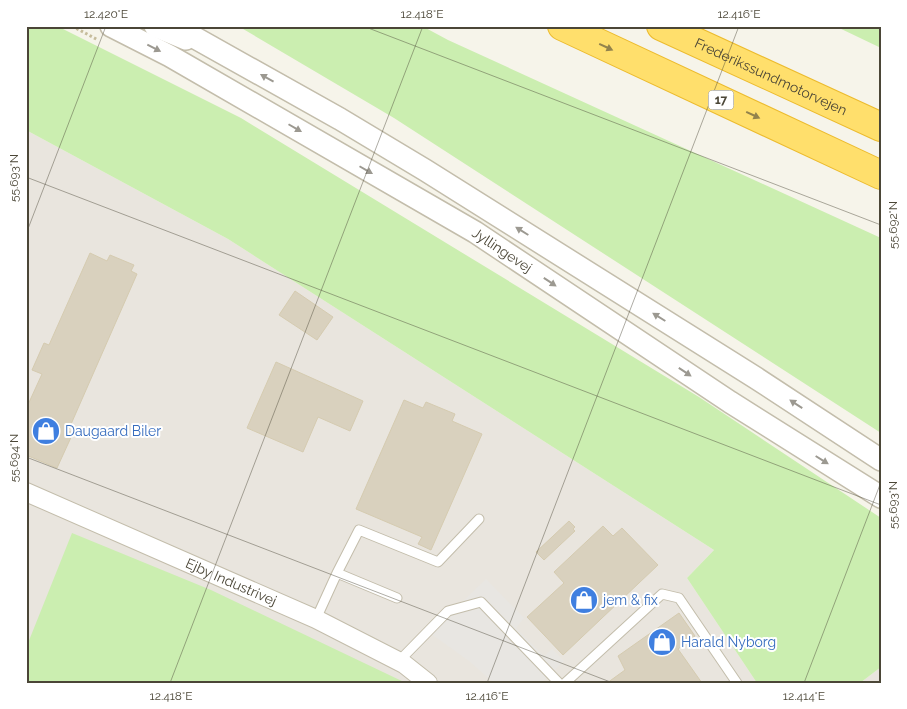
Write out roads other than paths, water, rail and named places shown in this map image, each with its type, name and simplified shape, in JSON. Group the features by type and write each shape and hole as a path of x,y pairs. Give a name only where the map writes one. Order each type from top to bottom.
{"highway":[{"name":"17","path":"562,26 881,175"},
{"name":"Frederikssundmotorvejen","path":"661,26 881,127"}],"street":[{"path":"155,26 230,58"},
{"name":"Jyllingevej","path":"174,26 340,119 425,170 756,378 881,460"},
{"name":"Jyllingevej","path":"107,34 170,56 475,232 730,402 881,497"},
{"name":"Ejby Industrivej","path":"26,492 316,619 399,661 428,683"}],"lane":[{"path":"316,619 359,530 438,562 479,519"},
{"path":"337,573 397,598"},
{"path":"565,683 662,594 679,598 737,683"},
{"path":"399,661 448,611 481,602 559,683"}],"place":[{"name":"Daugaard Biler","path":"46,431"},
{"name":"jem & fix","path":"584,600"},
{"name":"Harald Nyborg","path":"662,642"}]}
